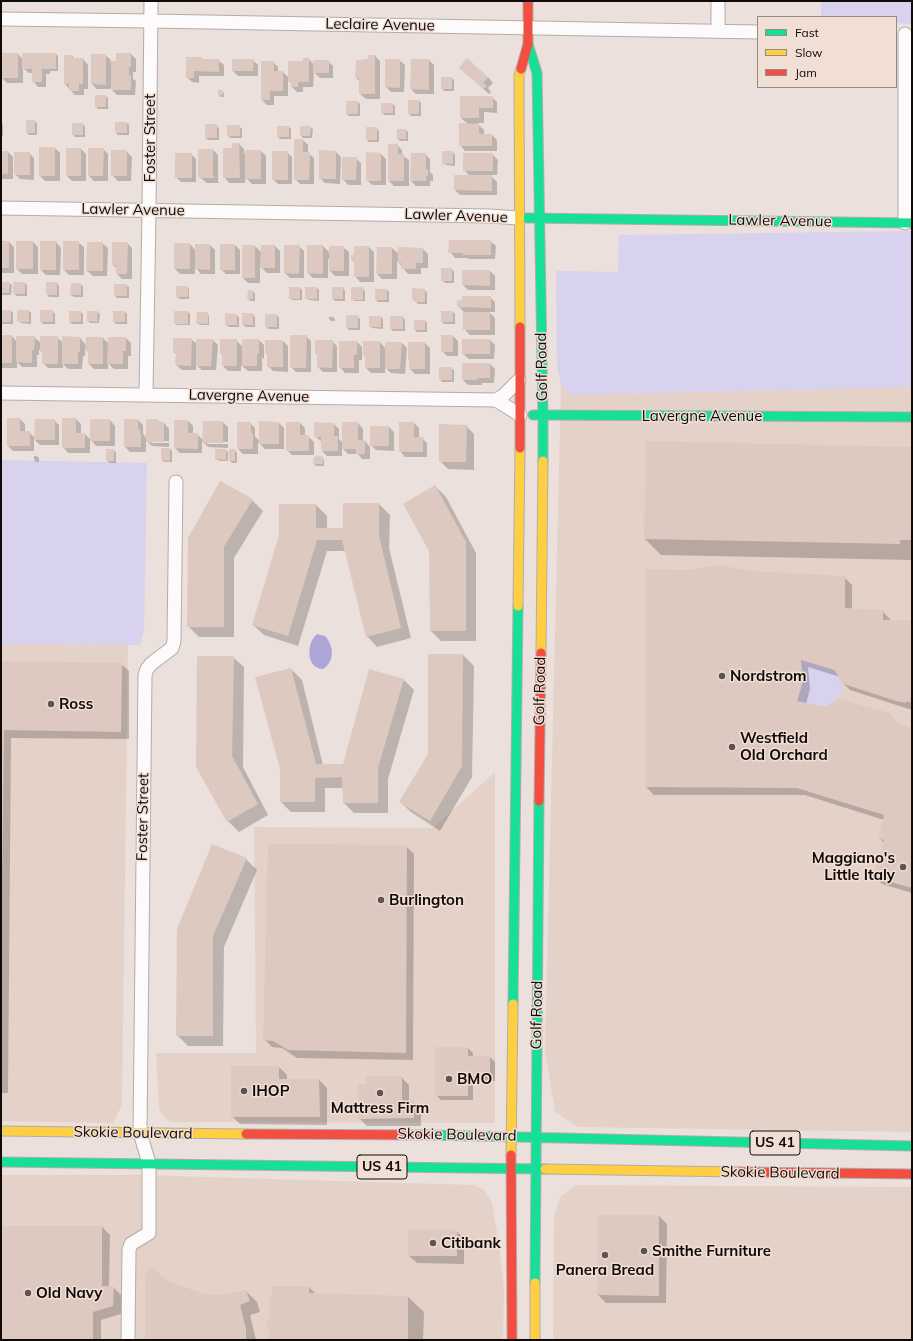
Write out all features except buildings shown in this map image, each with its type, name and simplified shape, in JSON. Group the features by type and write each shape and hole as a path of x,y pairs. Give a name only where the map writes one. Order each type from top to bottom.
{"main road":[{"name":"Golf Road","path":"512,1340 511,1169 520,415 519,76 528,44 528,1"},
{"name":"Golf Road","path":"528,44 537,74 543,415 535,1137 535,1340"},
{"name":"Lawler Avenue","path":"519,218 909,223"},
{"name":"Lavergne Avenue","path":"520,415 912,417"},
{"name":"Skokie Boulevard","path":"1,1131 330,1133 912,1146"},
{"name":"Skokie Boulevard","path":"1,1162 912,1174"}],"street":[{"name":"Foster Street","path":"146,395 151,1"},
{"path":"718,1 718,31"},
{"name":"Leclaire Avenue","path":"1,19 757,32"},
{"path":"904,34 909,223"},
{"name":"Lawler Avenue","path":"1,208 519,218"},
{"path":"519,380 503,396 496,400 520,415"},
{"name":"Lavergne Avenue","path":"1,393 496,400"},
{"name":"Foster Street","path":"128,1340 129,1250 131,1244 149,1233 148,1163 140,1133 145,675 151,664 172,648 174,641 176,482"}],"shaded area":[{"path":"821,1 912,1 912,24 897,23 897,16 821,16"},
{"path":"912,231 912,387 570,395 561,384 557,367 556,271 618,272 619,235"},
{"name":"Westfield Old Orchard","path":"561,384 570,395 912,387 912,1132 578,1127 555,1112 545,1051"},
{"path":"1,460 147,463 144,629 140,645 1,644"},
{"path":"317,634 325,636 330,644 332,653 330,662 323,669 317,668 313,665 310,655 311,643"},
{"path":"1,644 128,645 122,1105 113,1123 1,1121"},
{"path":"801,660 834,670 838,675 842,686 842,691 837,701 832,704 822,706 797,701 802,680"},
{"path":"495,772 495,1123 171,1122 164,1117 159,1109 156,1053 256,1053 254,827 433,828"},
{"path":"1,1175 139,1175 475,1185 485,1191 492,1203 499,1243 504,1289 503,1340 1,1340"},
{"path":"576,1185 912,1187 912,1340 553,1340 554,1215 561,1196"}],"traffic: fast":[{"path":"528,44 537,73 543,461"},
{"path":"527,218 912,223"},
{"path":"533,415 912,417"},
{"path":"513,1004 518,606"},
{"path":"535,1283 539,801"},
{"path":"430,1135 912,1146"},
{"path":"1,1162 545,1169"}],"traffic: slow":[{"path":"520,327 519,75 521,69"},
{"path":"518,606 520,448"},
{"path":"541,653 543,461"},
{"path":"511,1155 513,1004"},
{"path":"1,1131 246,1134"},
{"path":"545,1169 740,1172"},
{"path":"535,1283 535,1340"}],"traffic: jam":[{"path":"521,69 528,44 528,1"},
{"path":"520,327 520,448"},
{"path":"539,801 541,653"},
{"path":"246,1134 430,1135"},
{"path":"511,1155 512,1340"},
{"path":"740,1172 912,1174"}],"place":[{"name":"Nordstrom","path":"722,676"},
{"name":"Ross","path":"51,704"},
{"name":"Westfield Old Orchard","path":"732,747"},
{"name":"Maggiano's Little Italy","path":"903,867"},
{"name":"Burlington","path":"381,900"},
{"name":"BMO","path":"449,1079"},
{"name":"IHOP","path":"244,1091"},
{"name":"Mattress Firm","path":"380,1093"},
{"name":"Citibank","path":"433,1243"},
{"name":"Smithe Furniture","path":"644,1251"},
{"name":"Panera Bread","path":"605,1255"},
{"name":"Old Navy","path":"28,1293"}]}
